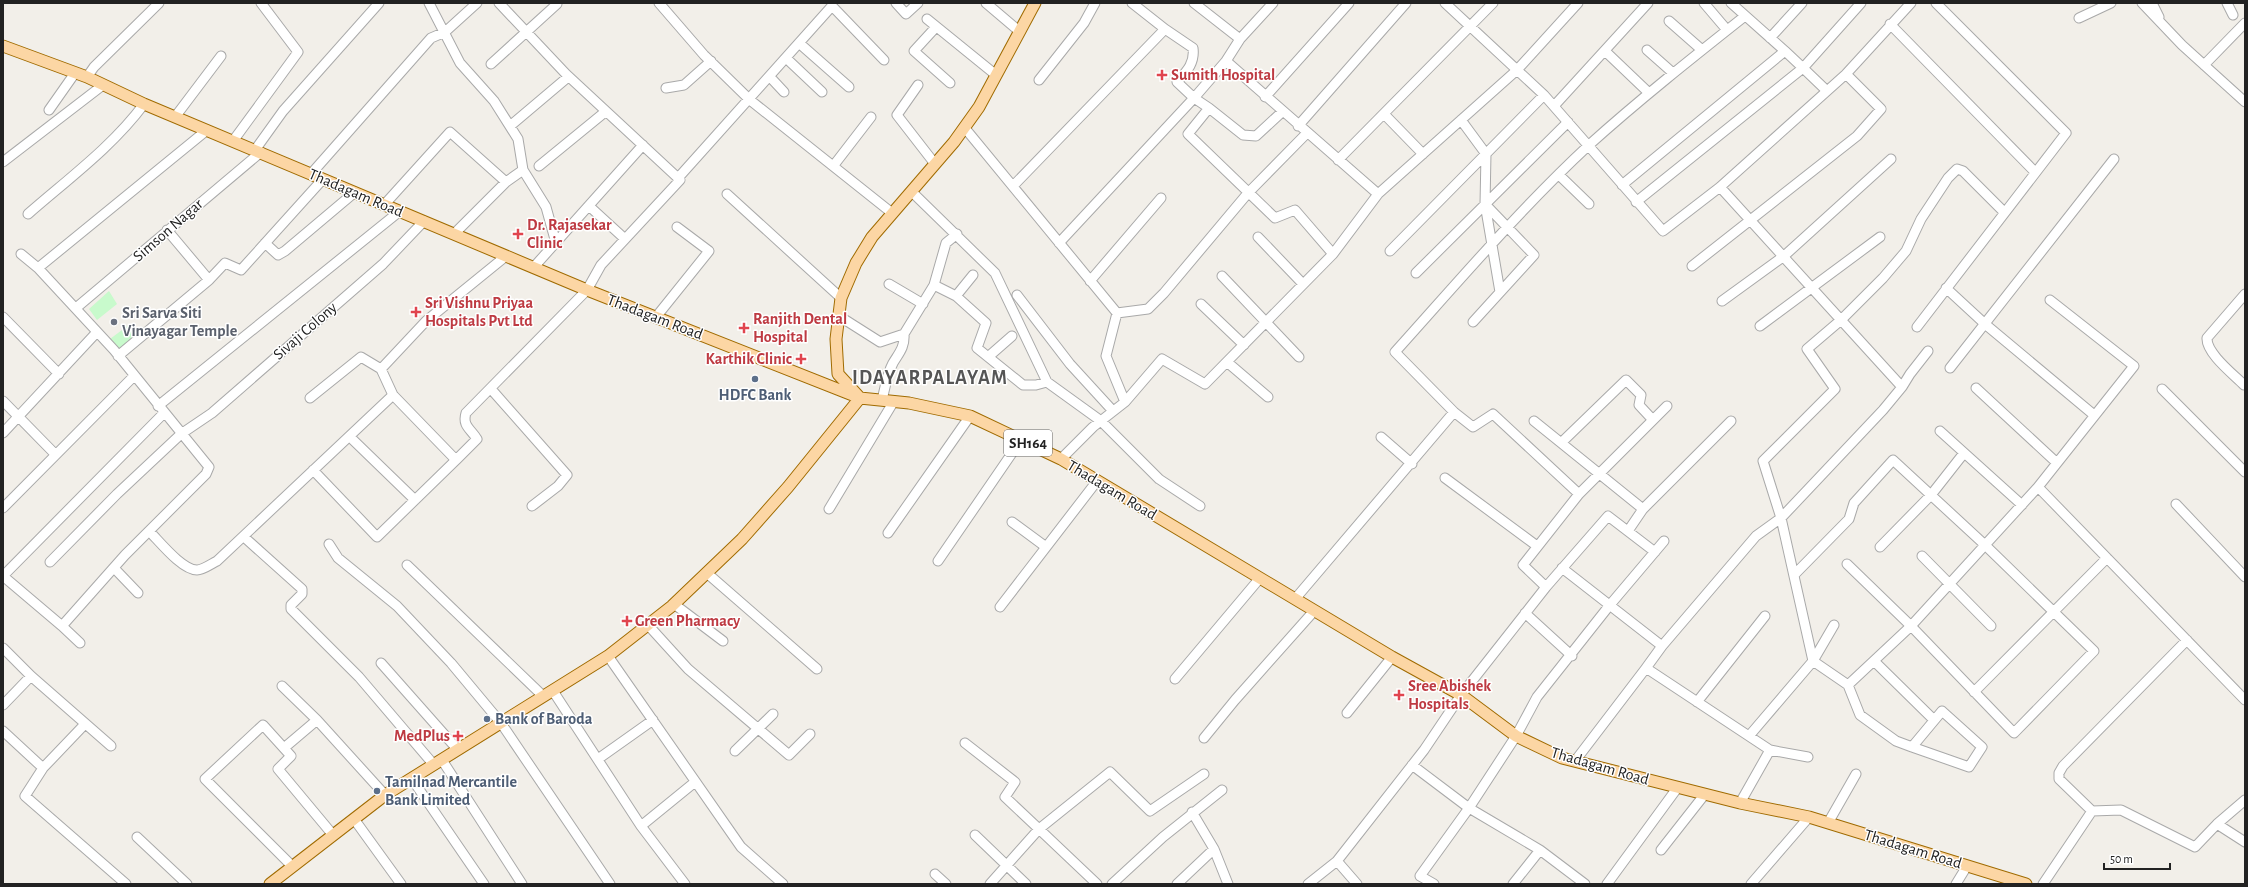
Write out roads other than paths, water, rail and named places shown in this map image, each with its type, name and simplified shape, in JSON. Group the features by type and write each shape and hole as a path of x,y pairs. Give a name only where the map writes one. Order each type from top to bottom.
{"main road":[{"path":"270,884 385,795 608,656 674,604 708,574 788,487 860,398 838,374 836,339 841,298 856,263 872,237 912,192 979,107 1035,3"},
{"name":"Thadagam Road","path":"3,46 87,77 144,104 533,268 860,398 894,401 970,416 1061,460 1392,657 1461,695 1516,736 1562,758 1740,803 1809,817 2026,884"}],"street":[{"path":"87,77 94,67 159,3"},
{"path":"233,141 298,52 261,3"},
{"name":"Simson Nagar","path":"76,308 258,151 283,111 378,3"},
{"path":"430,3 460,63 494,101 518,139 523,170 546,207 556,242"},
{"path":"311,174 431,38 445,32 477,3"},
{"path":"499,3 568,77 678,178"},
{"path":"658,3 711,61 750,100 834,165 892,213"},
{"path":"896,3 906,14 918,3"},
{"path":"986,3 1019,32"},
{"path":"1039,80 1084,22 1095,3"},
{"path":"1132,3 1165,29 1193,48 1194,58 1177,82 1194,98 1244,135 1256,136 1282,112"},
{"path":"1194,3 1240,39"},
{"path":"1060,243 1194,98 1226,61 1240,39 1273,3"},
{"path":"1265,97 1349,3"},
{"path":"1298,126 1406,3"},
{"path":"1445,3 1544,95 1636,202 1663,231 1720,187 1846,74 1910,3"},
{"path":"1338,160 1493,3"},
{"path":"1061,460 1101,421 1125,402 1162,359 1205,384 1333,254 1378,194 1517,70 1578,3"},
{"path":"1554,106 1648,3"},
{"path":"1704,3 1727,30"},
{"path":"1731,3 1827,91"},
{"path":"1770,38 1802,3"},
{"path":"1636,202 1803,68 1861,3"},
{"path":"1917,327 2066,133 1936,3"},
{"path":"2079,18 2111,3"},
{"path":"2142,3 2204,65 2245,102"},
{"path":"2152,3 2162,24"},
{"path":"2226,3 2233,15"},
{"path":"491,64 557,4"},
{"path":"313,470 377,537 477,439 466,426 464,419 466,413 587,290 601,265 680,180 678,178 750,100 832,6 884,60"},
{"path":"1579,494 1493,414 1472,427 1454,412 1395,352 1492,244 1588,146 1673,73 1744,16"},
{"path":"927,19 996,75"},
{"path":"1669,21 1702,50"},
{"path":"2204,65 2245,23"},
{"path":"1890,24 2035,172"},
{"path":"936,27 914,51 950,82"},
{"path":"1013,186 1165,29"},
{"path":"799,43 849,87"},
{"path":"1647,50 1673,73"},
{"path":"1605,51 1649,93"},
{"path":"1622,185 1785,51"},
{"path":"175,117 220,56"},
{"path":"786,58 822,92"},
{"path":"666,88 684,85 711,61"},
{"path":"1226,61 1282,112 1378,194"},
{"path":"49,110 76,73"},
{"path":"1692,266 1857,136 1881,109 1846,74"},
{"path":"510,126 568,77"},
{"path":"770,77 784,92"},
{"path":"918,84 896,115 935,164"},
{"path":"3,162 103,85"},
{"path":"1390,251 1544,95"},
{"path":"28,214 133,120 144,104"},
{"path":"1208,108 1188,134 1275,218 1295,210 1333,254"},
{"path":"539,166 605,112"},
{"path":"1384,114 1423,154"},
{"path":"834,165 870,117"},
{"path":"1461,120 1486,154 1485,204 1500,292"},
{"path":"1416,273 1568,122"},
{"path":"964,127 1116,313"},
{"path":"38,268 207,130"},
{"path":"384,205 450,132 506,182"},
{"path":"1116,313 1148,309 1164,293 1248,193 1307,133"},
{"path":"533,268 643,145"},
{"path":"1722,301 1784,256 1891,159"},
{"path":"1950,368 2114,159"},
{"path":"1912,747 1942,710 1982,748 1969,767 1912,747 1896,741 1860,715 1848,685 1813,661 1781,518 1764,461 1835,389 1807,349 1841,320 1883,278 1906,250 1921,219 1948,178 1957,169 1963,171 2004,212"},
{"path":"454,234 506,182 523,170"},
{"path":"1559,175 1589,204"},
{"path":"118,356 209,280 225,262 241,270 323,179"},
{"path":"1720,187 1902,387"},
{"path":"265,244 278,255 285,251 355,192"},
{"path":"912,192 957,234 995,273 1047,382 1101,421 1158,479 1200,506"},
{"path":"727,194 841,298"},
{"path":"1090,281 1161,198"},
{"path":"1473,322 1534,255 1485,204"},
{"path":"589,206 625,239"},
{"name":"Sivaji Colony","path":"3,576 161,410 400,211"},
{"name":"Sivaji Colony","path":"50,562 117,494 181,434 212,413 377,269 424,221"},
{"path":"656,317 709,251 677,227"},
{"path":"167,230 209,280"},
{"path":"882,400 894,362 899,358 905,341 904,334 934,285 946,244 957,234"},
{"path":"1258,237 1303,284"},
{"path":"1760,326 1811,286 1880,237"},
{"path":"21,254 38,268 76,308 118,356 209,467 206,474 149,531 62,626"},
{"path":"381,369 426,321 506,256"},
{"path":"956,296 973,275"},
{"path":"1222,276 1299,357"},
{"path":"889,284 922,304"},
{"path":"934,285 956,296 986,324 977,348 1023,385 1036,385 1047,382"},
{"path":"1946,288 1985,324 2094,415"},
{"path":"2245,294 2207,338 2206,344 2212,353 2245,385"},
{"path":"1017,295 1070,364 1113,411"},
{"path":"1848,685 1911,626 2022,505 2134,366 2050,300"},
{"path":"1201,304 1244,345"},
{"path":"1116,313 1106,356 1125,402"},
{"path":"839,316 880,342 904,334"},
{"path":"3,317 59,374"},
{"path":"3,433 97,332"},
{"path":"988,357 1012,336"},
{"path":"1574,761 1662,646 1756,536 1781,518 1883,410 1928,351"},
{"path":"310,398 361,357 381,369 393,394 456,460"},
{"path":"1227,362 1268,397"},
{"path":"3,508 134,376"},
{"path":"1562,442 1626,380 1641,395 1639,405 1652,419"},
{"path":"1976,388 2057,463"},
{"path":"491,389 567,475 558,486 532,506"},
{"path":"2162,389 2245,471"},
{"path":"149,531 176,559 191,569 199,570 217,561 350,437 393,394"},
{"path":"3,401 55,454"},
{"path":"829,509 894,401"},
{"path":"1546,587 1523,565 1579,494 1652,419 1667,406"},
{"path":"1295,599 1412,464 1454,412"},
{"path":"888,534 970,416"},
{"path":"1534,421 1562,442 1643,509"},
{"path":"1628,532 1643,509 1731,421"},
{"path":"1940,431 2022,505"},
{"path":"350,437 415,500"},
{"path":"1381,437 1412,464"},
{"path":"938,561 1021,440"},
{"path":"1880,547 1931,495 1964,453"},
{"path":"1794,575 1848,519 1854,503 1893,460 1985,545 2094,651 2014,733 1911,626 1847,564"},
{"path":"1445,478 1537,546"},
{"path":"1000,607 1097,481"},
{"path":"2038,487 2245,700"},
{"path":"2176,504 2245,577"},
{"path":"1308,884 1337,861 1412,765 1461,695 1525,613 1608,516 1655,552"},
{"path":"1012,522 1046,547"},
{"path":"244,537 302,589 302,594 291,605 290,609 359,677 438,763 522,884"},
{"path":"1434,884 1420,876 1469,808 1516,736 1537,697 1572,656 1609,606 1664,541"},
{"path":"329,544 338,558 397,606 451,663 501,723 610,884"},
{"path":"1922,556 1948,585 1990,626"},
{"path":"1974,692 2107,558"},
{"path":"407,565 548,694 598,759 641,826 685,884"},
{"path":"114,568 138,593"},
{"path":"1562,568 1662,646"},
{"path":"708,574 817,669"},
{"path":"3,576 80,643"},
{"path":"1174,679 1260,578"},
{"path":"674,604 723,641"},
{"path":"1204,738 1314,611"},
{"path":"1525,613 1572,656"},
{"path":"1697,702 1765,616"},
{"path":"648,625 688,669 789,755 810,734"},
{"path":"1749,736 1813,661 1834,625"},
{"path":"2187,640 2062,766 2059,773 2059,779 2092,811 2121,810 2195,847 2217,824 2245,800"},
{"path":"3,648 31,676 111,746"},
{"path":"608,656 741,847 783,884"},
{"path":"1347,713 1392,657"},
{"path":"1874,660 1934,720"},
{"path":"381,663 458,750"},
{"path":"1646,668 1770,750 1808,758"},
{"path":"3,704 31,676"},
{"path":"282,686 317,720 385,795"},
{"path":"735,751 773,714"},
{"path":"284,748 317,720"},
{"path":"598,759 653,720"},
{"path":"85,724 43,768 25,796 126,884"},
{"path":"292,866 204,779 263,725 291,756 278,769 333,834"},
{"path":"3,731 43,768"},
{"path":"965,743 1015,782 1004,797 1040,829 1097,884"},
{"path":"1740,803 1770,750"},
{"path":"1412,765 1469,808 1540,850 1584,884"},
{"path":"990,884 1040,829 1110,772 1150,811 1204,774"},
{"path":"1828,823 1856,774"},
{"path":"412,779 484,884"},
{"path":"641,826 695,782"},
{"path":"1607,884 1678,787"},
{"path":"1112,884 1192,812 1222,790"},
{"path":"1661,850 1705,794"},
{"path":"2043,884 2092,811"},
{"path":"1192,812 1214,849 1228,884"},
{"path":"1751,884 1809,817"},
{"path":"354,819 401,884"},
{"path":"2217,824 2245,842"},
{"path":"975,835 1026,884"},
{"path":"137,838 187,884"},
{"path":"1177,884 1214,849"},
{"path":"1512,884 1540,850"},
{"path":"1337,861 1357,884"},
{"path":"1956,884 1967,866"},
{"path":"935,874 946,884"}],"place":[{"name":"Sumith Hospital","path":"1162,75"},
{"name":"Dr. Rajasekar Clinic","path":"518,234"},
{"name":"Sri Vishnu Priyaa Hospitals Pvt Ltd","path":"416,312"},
{"name":"Sri Sarva Siti Vinayagar Temple","path":"114,322"},
{"name":"Ranjith Dental Hospital","path":"744,328"},
{"name":"Karthik Clinic","path":"801,359"},
{"name":"HDFC Bank","path":"755,379"},
{"name":"Green Pharmacy","path":"627,621"},
{"name":"Sree Abishek Hospitals","path":"1399,695"},
{"name":"Bank of Baroda","path":"487,719"},
{"name":"MedPlus","path":"458,736"},
{"name":"Tamilnad Mercantile Bank Limited","path":"377,791"}],"district":[{"name":"IDAYARPALAYAM","path":"930,378"}]}
